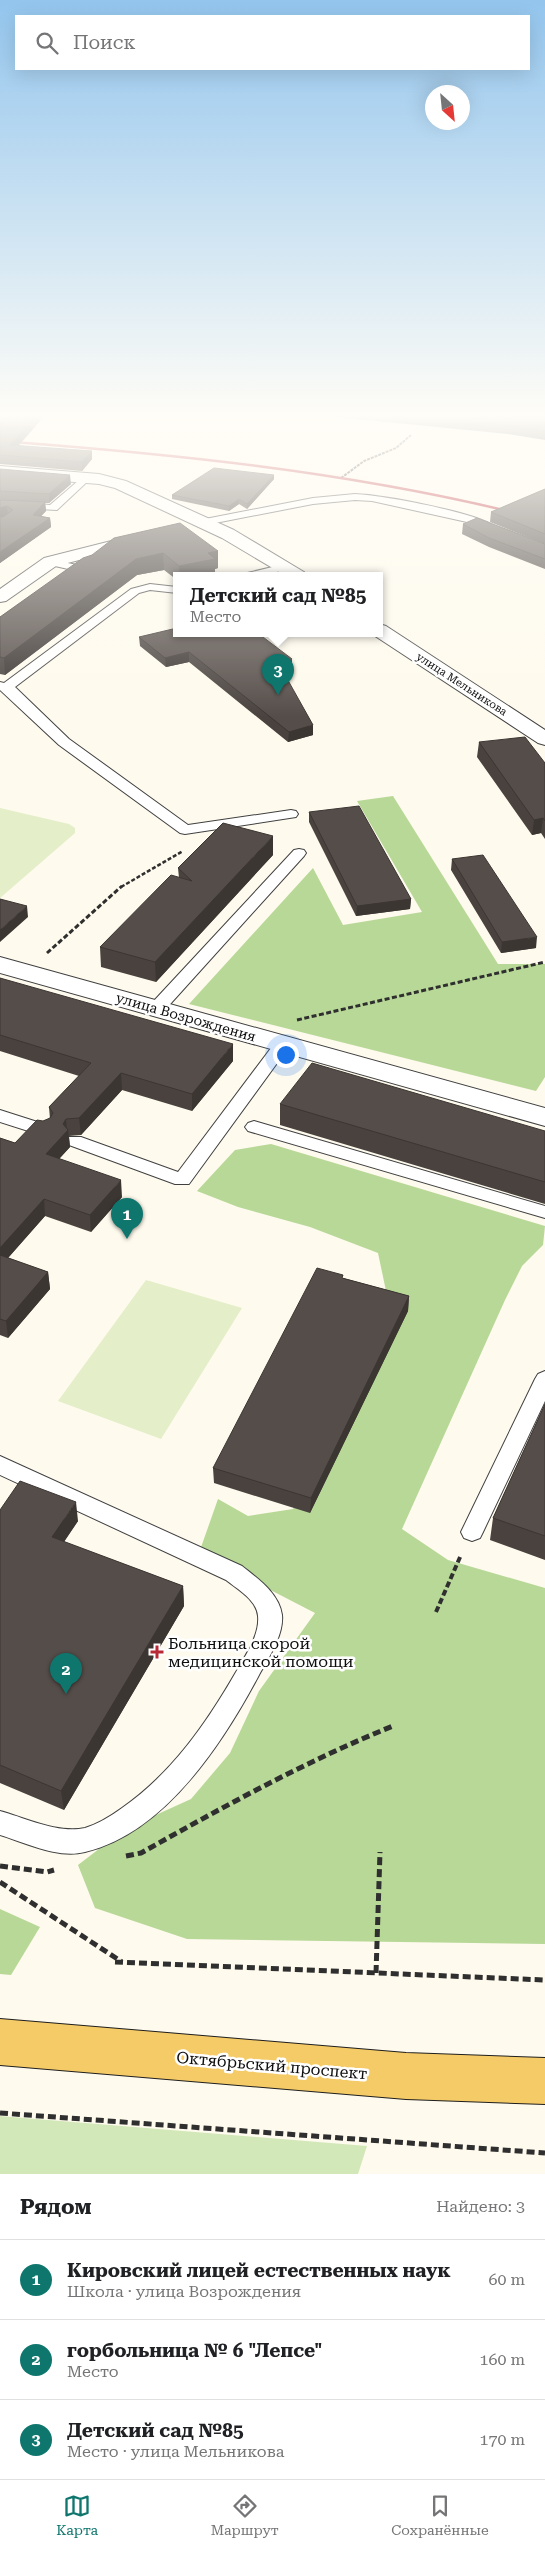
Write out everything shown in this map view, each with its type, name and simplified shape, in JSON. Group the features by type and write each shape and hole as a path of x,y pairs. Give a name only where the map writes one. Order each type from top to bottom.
{"main road":[{"name":"Октябрьский проспект","path":"0,2042 406,2076 545,2081"}],"street":[{"path":"188,514 205,522 292,572"},
{"path":"176,530 205,522"},
{"path":"2,593 50,562 148,537"},
{"name":"улица Мельникова","path":"383,633 545,739"},
{"name":"улица Возрождения","path":"0,965 545,1117"}],"lane":[{"path":"205,522 244,514"},
{"path":"449,514 470,519 501,534"},
{"path":"50,562 86,570"},
{"path":"132,580 150,587 173,590"},
{"path":"150,587 135,591 4,687 64,742 185,830 291,814"},
{"path":"157,1008 299,853"},
{"path":"75,1141 182,1180 283,1044"},
{"path":"0,1116 44,1130"},
{"path":"254,1127 545,1212"},
{"path":"472,1532 545,1379"},
{"path":"0,1465 234,1573 265,1599 270,1618 260,1652 215,1731 170,1784 126,1819 104,1833 84,1840 69,1842 0,1823"}],"path":[{"path":"28,972 71,930 124,884 189,847 203,828"},
{"path":"244,1033 545,962"},
{"path":"436,1612 472,1532"},
{"path":"122,1857 141,1853 223,1807 346,1745 393,1726"},
{"path":"376,1973 380,1852"},
{"path":"0,1866 47,1872 56,1870"},
{"path":"0,1882 123,1962"},
{"path":"115,1962 545,1980"},
{"path":"0,2113 545,2152"}],"green space":[{"path":"393,796 498,964 545,964 545,1077 536,1091 189,1004 313,868 343,925 422,912 357,801"},
{"path":"0,808 69,824 75,828 75,833 0,898"},
{"path":"271,1144 545,1226 543,1245 522,1266 505,1300 402,1529 448,1560 545,1588 545,1944 187,1939 95,1908 78,1865 125,1829 191,1799 230,1753 259,1691 315,1613 199,1553 218,1499 248,1516 293,1509 393,1324 378,1253 310,1227 238,1207 197,1191 235,1150"},
{"path":"146,1280 242,1308 161,1439 58,1401"},
{"path":"0,1909 40,1927 11,1975 0,1974"},
{"path":"0,2116 367,2146 358,2174 0,2174"}],"building":[{"path":"7,514 34,514 50,518 0,552 0,519"},
{"path":"497,514 545,514 545,534"},
{"path":"477,518 545,544 545,559 489,538 463,524"},
{"path":"180,523 218,551 208,553 215,559 179,566 163,553 136,559 4,658 0,657 0,617 114,538"},
{"path":"173,629 173,637 263,637 292,659 280,666 313,725 289,732 189,652 165,658 139,637"},
{"path":"525,737 545,763 545,821 543,818 534,820 479,742"},
{"path":"359,806 411,899 357,906 309,812"},
{"path":"223,823 273,836 155,962 100,947 171,875 192,881 178,868"},
{"path":"483,855 537,937 502,942 452,859"},
{"path":"0,899 27,906 0,930"},
{"path":"0,978 233,1044 192,1094 121,1073 79,1118 66,1119 63,1124 68,1130 46,1154 121,1180 90,1215 44,1199 0,1248 0,1138 15,1143 37,1120 43,1121 50,1118 53,1113 49,1107 91,1063 0,1035"},
{"path":"312,1063 545,1131 545,1182 280,1104"},
{"path":"0,1255 48,1272 6,1321 0,1319"},
{"path":"317,1268 343,1275 342,1278 409,1296 311,1498 213,1468"},
{"path":"545,1404 545,1536 493,1518"},
{"path":"20,1481 76,1502 52,1537 183,1586 61,1791 0,1765 0,1510"}],"place":[{"name":"Детский сад №85","path":"278,695"},
{"name":"Кировский лицей естественных наук","path":"127,1239"},
{"name":"Больница скорой медицинской помощи","path":"157,1652"},
{"name":"горбольница № 6 \"Лепсе\"","path":"66,1694"}]}
